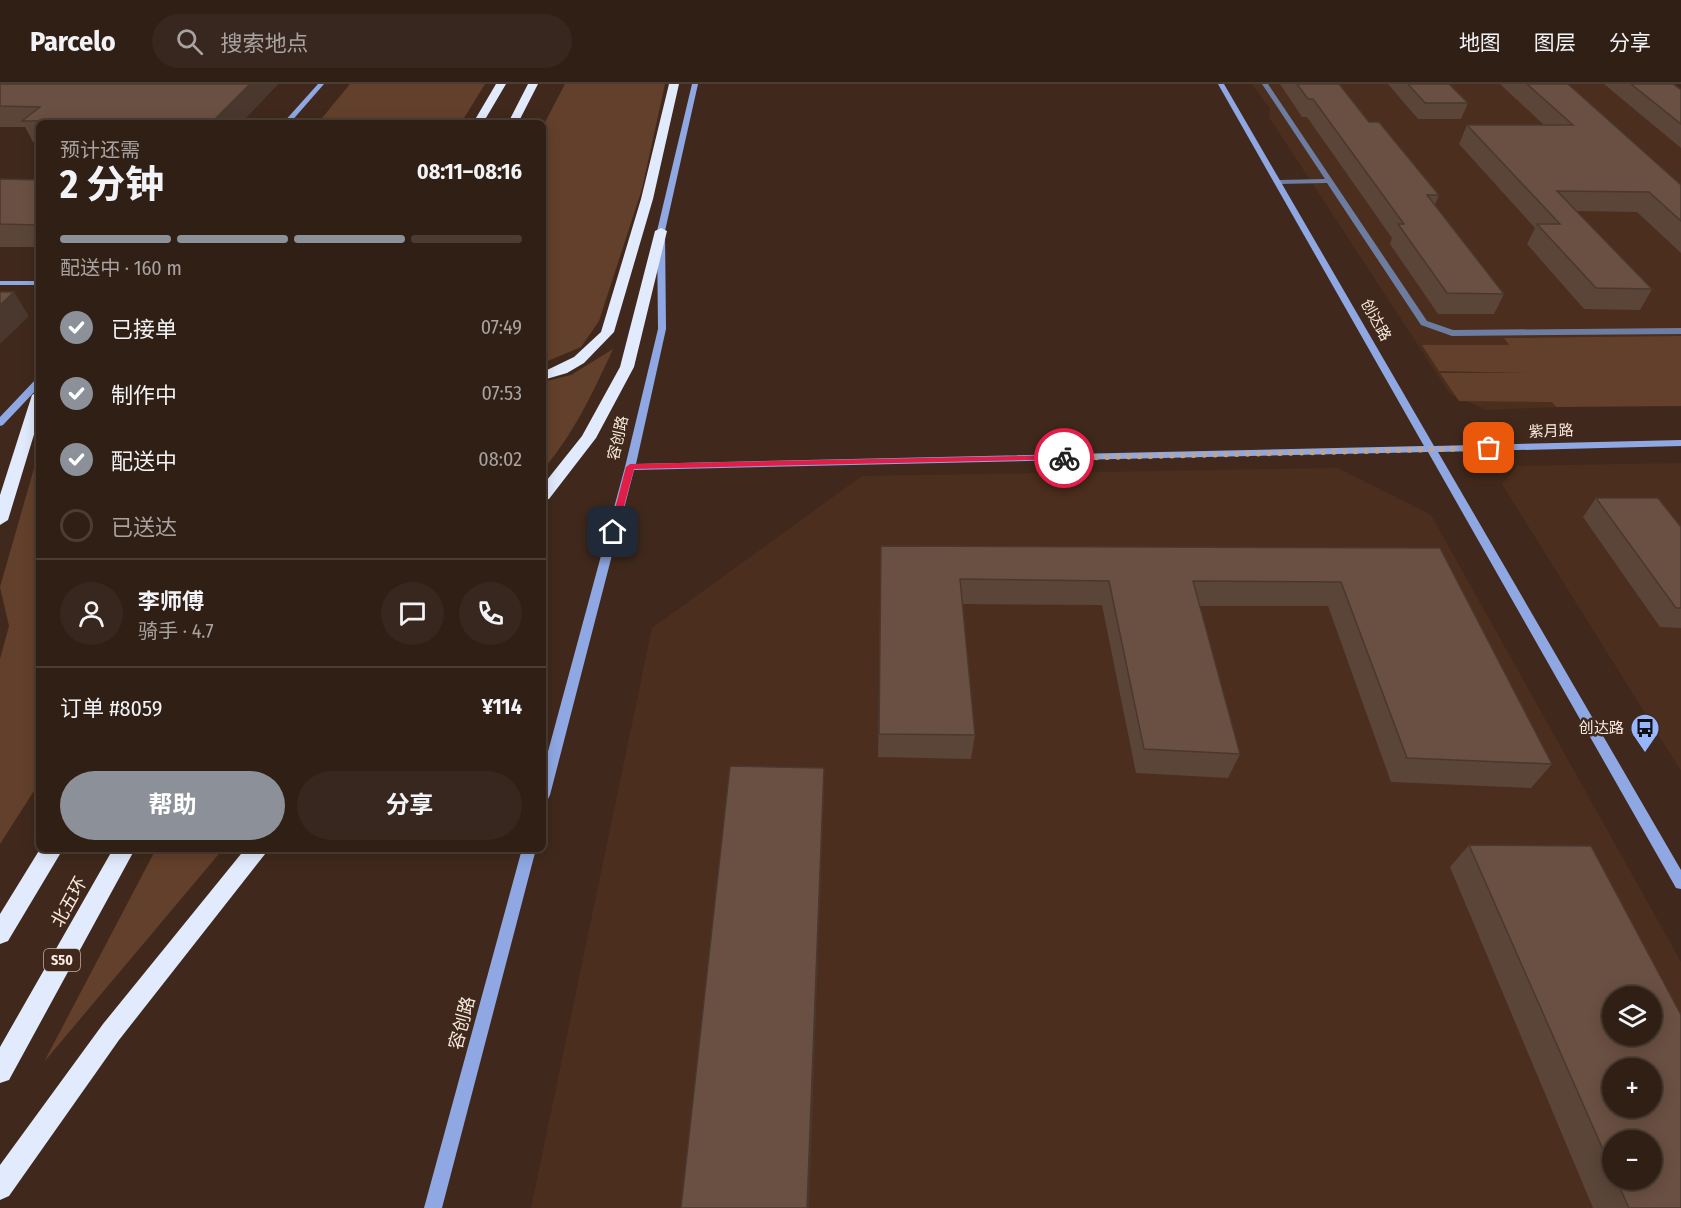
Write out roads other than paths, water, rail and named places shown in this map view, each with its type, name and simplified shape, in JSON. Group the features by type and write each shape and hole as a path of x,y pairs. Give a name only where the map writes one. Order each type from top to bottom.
{"highway":[{"path":"480,120 501,84"},
{"path":"515,120 534,84"},
{"path":"546,375 574,365 595,349 607,332 647,199 674,84"},
{"path":"546,491 589,438 627,367 661,231"},
{"path":"0,520 36,405"},
{"path":"0,934 50,852"},
{"name":"北五环","path":"0,1071 122,852"},
{"path":"0,1187 111,1032 256,852"}],"street":[{"path":"289,120 321,84"},
{"name":"容创路","path":"546,784 630,467 662,329 661,231 695,84"},
{"name":"创达路","path":"1221,84 1681,883"},
{"path":"0,283 36,283"},
{"path":"0,423 36,384"},
{"name":"紫月路","path":"630,467 1681,443"},
{"name":"容创路","path":"433,1208 528,852"}],"lane":[{"path":"1265,84 1424,323 1452,333 1681,331"},
{"path":"1279,182 1329,181"}],"place":[{"name":"创达路","path":"1645,754"}]}
